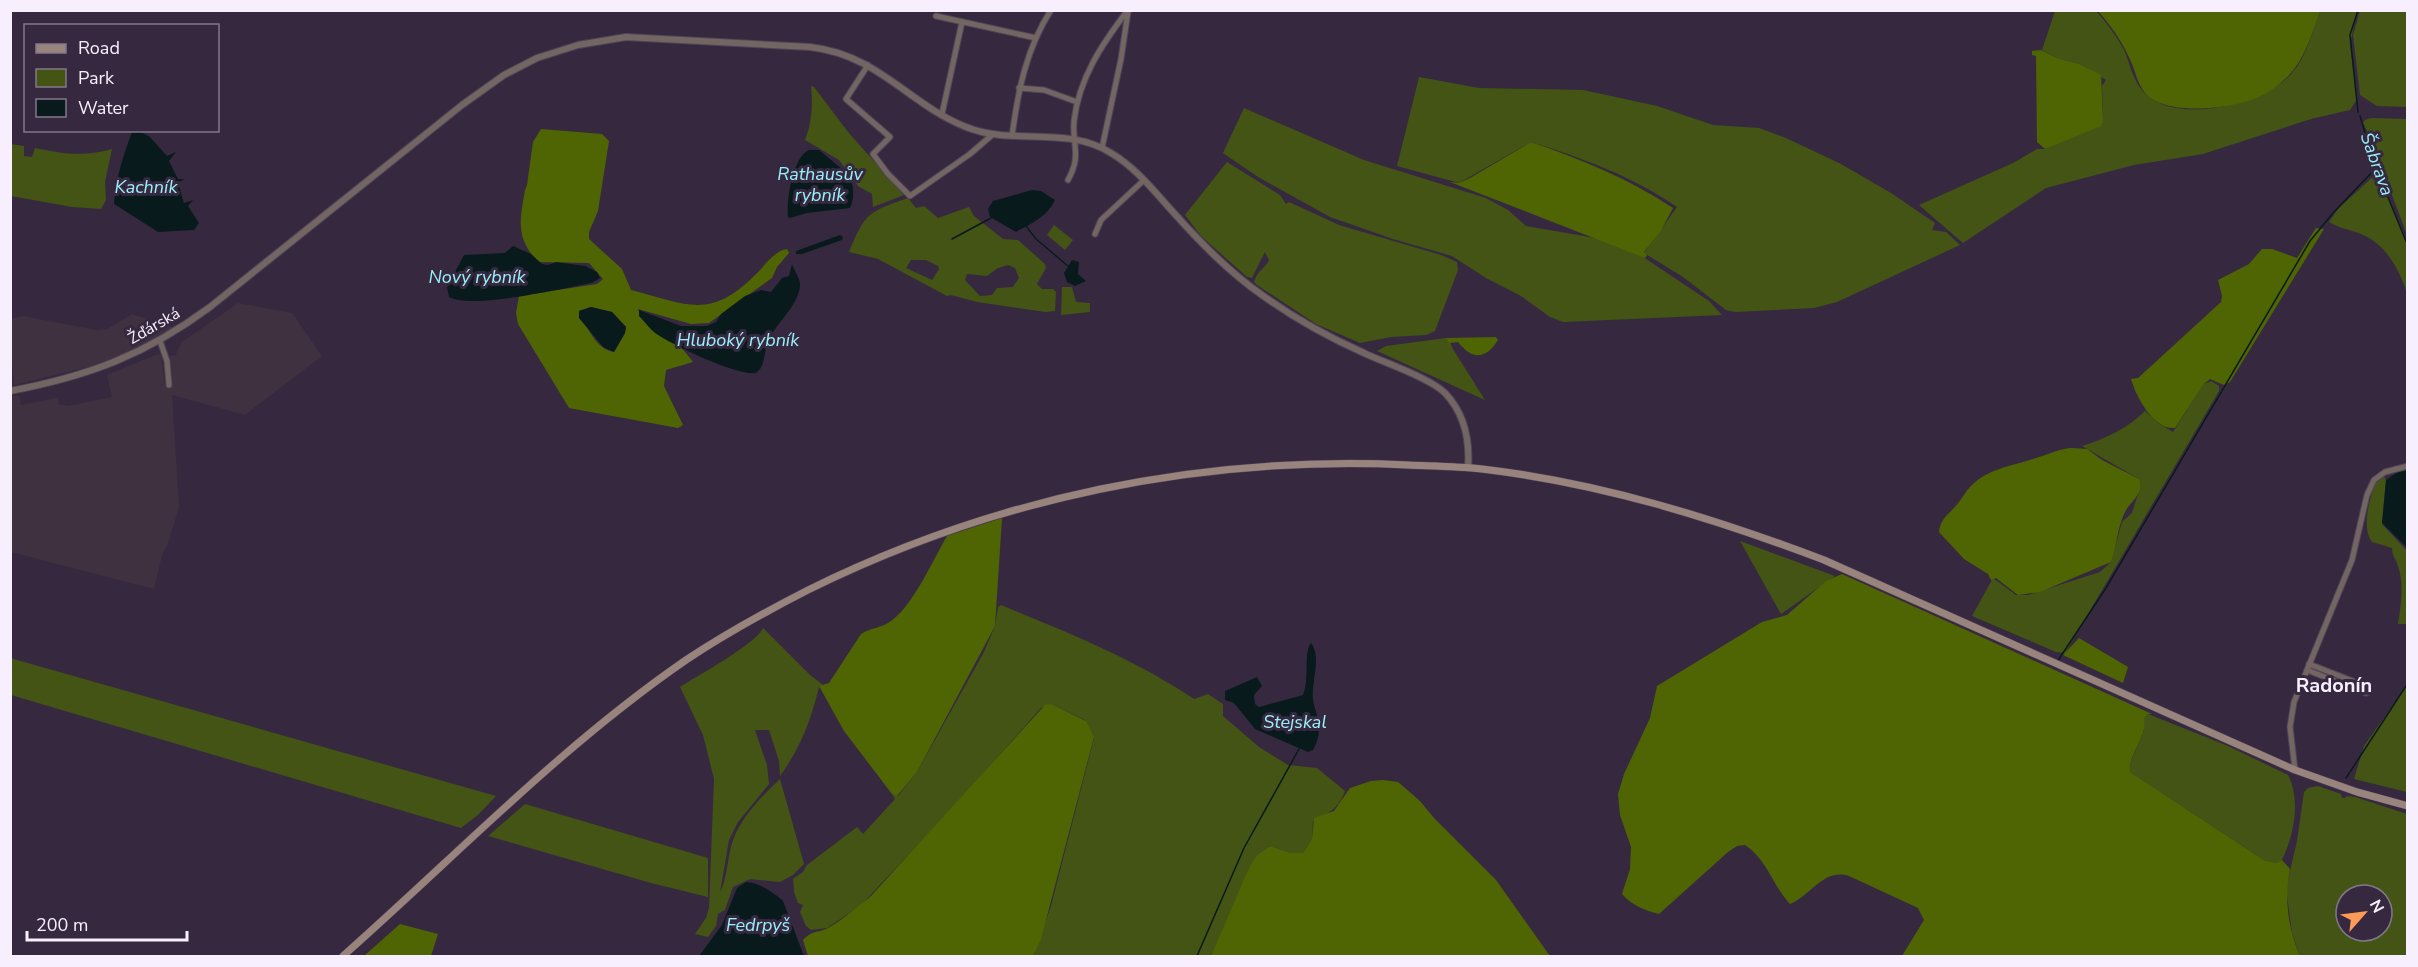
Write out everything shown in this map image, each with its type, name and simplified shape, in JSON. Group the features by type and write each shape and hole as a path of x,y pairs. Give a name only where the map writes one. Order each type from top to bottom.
{"main road":[{"path":"343,957 534,780 639,694 685,661 742,625 815,587 893,551 996,515 1091,489 1187,474 1336,462 1501,471 1611,491 1745,530 1824,560 2295,770 2357,792 2408,806"}],"street":[{"path":"1011,136 1019,88 1036,38 1051,10"},
{"path":"1068,180 1076,165 1074,125 1077,102 1093,62 1107,37 1128,10"},
{"path":"1102,147 1121,59 1128,10"},
{"path":"936,16 1036,38"},
{"path":"942,114 962,22"},
{"name":"Žďárská","path":"10,391 83,375 160,341 210,307 483,89 519,66 554,53 601,40 660,37 824,49 868,65 964,127 992,135 1075,139 1102,147 1123,161 1144,180 1215,256 1262,295 1336,340 1438,387 1450,399 1463,421 1469,445 1468,468"},
{"path":"868,65 846,99 890,137 873,154 888,174 910,196 970,154 992,135"},
{"path":"1019,88 1044,90 1077,102"},
{"path":"1095,234 1101,220 1144,180"},
{"path":"160,341 167,361 169,385"},
{"path":"2295,770 2290,720 2297,692 2352,560 2367,495 2374,480 2385,472 2408,466"},
{"path":"2308,667 2368,687 2370,692 2366,693 2308,667"}],"shaded area":[{"path":"238,303 292,313 322,356 245,415 172,395 179,507 162,555 154,589 11,552 10,397 19,395 21,405 57,398 59,404 68,406 112,397 107,375 158,354 161,355 165,385 171,385 170,355 175,356 182,342"},
{"path":"132,314 175,328 171,333 105,363 14,385 10,319 23,316 96,330 107,329"}],"green space":[{"path":"2055,11 2096,11 2120,43 2138,85 2148,96 2162,104 2180,109 2201,109 2222,107 2243,101 2263,94 2279,84 2292,73 2301,59 2309,44 2320,11 2357,11 2350,44 2357,99 2350,110 2311,119 2203,154 2134,165 2046,188 1963,243 1919,205 2013,163 2037,149 2045,149 2103,120 2102,86 2106,80 2079,64 2057,58 2042,50"},
{"path":"2098,11 2320,11 2311,38 2297,65 2279,84 2247,101 2200,109 2168,105 2155,101 2145,93 2121,43"},
{"path":"2360,11 2407,11 2407,107 2377,106 2360,95 2353,35"},
{"path":"2041,50 2101,75 2103,120 2101,126 2045,149 2037,142 2036,56 2032,55 2032,51"},
{"path":"1419,77 1479,88 1583,90 1657,106 1713,125 1759,128 1841,164 1891,193 1935,223 1932,230 1946,232 1960,245 1837,302 1814,308 1735,312 1726,310 1683,277 1644,253 1677,207 1642,186 1606,169 1531,142 1459,183 1397,166"},
{"path":"811,86 904,195 873,207 872,194 858,186 839,160 805,140 811,113"},
{"path":"1244,108 1364,160 1486,198 1508,210 1526,226 1601,239 1640,255 1709,301 1722,315 1563,322 1550,317 1521,296 1486,278 1452,256 1330,217 1258,177 1223,153"},
{"path":"2371,118 2407,119 2407,235 2363,123"},
{"path":"541,129 602,134 609,141 598,211 589,232 589,239 622,269 631,290 686,304 701,305 715,302 745,285 773,256 787,249 789,253 777,267 772,278 709,323 691,324 638,309 650,327 680,347 693,362 666,370 664,386 683,425 678,428 569,408 518,324 516,313 519,296 597,284 603,279 589,263 538,262 526,244 522,236 521,219 533,142","holes":["591,307 612,312 626,327 614,352 607,350 597,342 579,311"]},
{"path":"1531,142 1604,170 1673,208 1660,232 1644,252 1647,255 1645,258 1450,182 1459,183 1470,178"},
{"path":"10,144 24,146 24,156 32,157 35,148 74,154 112,149 105,182 106,200 101,209 72,207 11,196"},
{"path":"1227,162 1280,195 1286,204 1289,202 1339,225 1441,255 1457,262 1458,270 1435,331 1426,335 1391,337 1360,343 1316,324 1257,285 1254,282 1269,260 1265,252 1252,278 1247,277 1201,236 1185,215"},
{"path":"2378,172 2407,242 2407,293 2396,266 2378,244 2370,238 2329,222 2338,209"},
{"path":"908,198 916,208 924,206 938,218 969,207 974,216 1003,239 1018,240 1045,264 1046,268 1037,284 1042,289 1053,289 1056,292 1055,311 1046,312 947,296 878,259 849,252 859,230 869,216 884,207","holes":["911,260 926,260 938,266 939,269 932,280 906,268","1008,265 1015,268 1019,278 1013,287 997,288 992,295 980,296 965,280 967,274 987,276 998,268"]},
{"path":"1054,225 1073,240 1065,250 1047,235"},
{"path":"2316,228 2324,229 2230,382 2224,385 2210,379 2204,384 2175,428 2160,424 2141,403 2131,379 2138,378 2221,302 2222,296 2218,280 2249,264 2262,249 2272,249 2297,258"},
{"path":"1062,287 1072,287 1076,302 1090,303 1090,312 1061,315"},
{"path":"1496,337 1498,340 1489,351 1479,355 1469,352 1458,342 1450,343 1453,350 1446,338"},
{"path":"1446,338 1485,400 1377,351 1386,346"},
{"path":"2211,381 2219,386 2219,391 2065,653 2056,652 1972,616 1993,578 2016,595 2028,595 2100,572 2111,562 2122,522 2132,513 2139,491 2139,479 2082,446 2116,432 2145,411 2158,423 2173,432 2204,384"},
{"path":"2071,448 2087,449 2102,460 2139,479 2140,489 2122,518 2111,562 2040,592 2018,595 1996,578 1991,580 1988,574 1964,559 1939,532 1944,519 1977,480 2003,468"},
{"path":"2384,477 2386,480 2382,524 2407,551 2407,624 2398,624 2401,580 2392,548 2372,542 2367,529 2367,514 2374,484"},
{"path":"1002,518 995,626 917,772 897,796 892,794 844,731 819,686 829,683 861,634 880,627 899,614 915,593 947,536"},
{"path":"1740,541 1835,576 1781,614"},
{"path":"1842,574 2152,714 2144,718 2143,732 2132,758 2130,772 2264,860 2276,863 2282,860 2290,869 2287,891 2288,913 2300,956 1902,956 1924,920 1918,908 1849,876 1840,875 1824,879 1790,904 1758,857 1745,845 1737,846 1728,852 1659,914 1630,902 1622,894 1630,869 1631,847 1620,815 1618,794 1624,774 1650,718 1657,686 1762,622 1787,615 1826,581"},
{"path":"1001,605 1124,659 1194,699 1208,694 1223,704 1223,716 1259,747 1288,765 1317,768 1345,791 1340,802 1333,809 1313,821 1312,839 1303,853 1291,853 1270,846 1257,855 1211,956 1033,956 1051,906 1094,738 1085,720 1051,704 1041,708 950,811 860,906 827,928 811,930 806,926 800,912 803,905 798,903 793,879 803,872 807,865 857,827 863,834 895,799 892,794 898,796 917,772 984,652 995,626 998,607"},
{"path":"763,628 823,685 819,687 799,745 780,776 779,761 769,730 755,730 767,765 769,784 738,822 729,840 720,892 726,876 734,837 744,819 780,779 804,864 793,875 780,882 750,879 733,887 725,910 718,914 716,926 708,937 695,934 706,918 709,908 714,779 703,735 680,687 738,651"},
{"path":"2079,638 2128,667 2123,683 2063,655"},
{"path":"10,658 496,796 479,814 461,828 11,695"},
{"path":"2407,685 2407,792 2354,779 2364,746"},
{"path":"1051,704 1086,721 1094,737 1041,939 1033,956 808,956 803,940 845,917 871,896 1045,705"},
{"path":"2148,714 2228,746 2288,775 2295,806 2293,829 2282,860 2276,863 2264,860 2130,772 2132,758 2143,732 2143,718"},
{"path":"1371,781 1398,782 1420,801 1496,880 1550,956 1211,956 1249,868 1257,855 1270,846 1291,853 1303,853 1312,839 1314,818 1334,811 1350,788"},
{"path":"2318,786 2341,794 2342,798 2355,797 2407,814 2407,956 2300,956 2292,933 2286,888 2297,841 2304,792 2308,788"},
{"path":"525,804 708,858 708,897 488,836"},
{"path":"400,924 438,934 431,956 364,956"}],"water":[{"name":"Kachník","path":"132,132 141,132 150,137 167,156 176,152 169,161 178,179 184,179 178,183 184,203 193,200 188,206 199,223 194,230 158,232 114,204 118,176"},
{"name":"Rathausův rybník","path":"809,150 819,150 848,174 852,181 853,191 850,208 788,217 788,201 795,170 803,154"},
{"path":"1032,190 1041,191 1055,200 1048,211 1033,222 1016,232 990,217 988,209 993,201"},
{"path":"840,235 843,237 842,240 796,254 796,251"},
{"name":"Nový rybník","path":"513,246 531,254 542,264 548,265 556,262 585,266 597,272 600,278 592,283 496,300 460,300 449,297 447,287 464,255 505,253"},
{"path":"1072,260 1079,262 1078,274 1086,281 1075,286 1067,282 1064,273"},
{"name":"Hluboký rybník","path":"792,264 800,286 796,300 769,339 762,366 756,373 735,370 689,352 655,333 639,316 639,310 681,326 707,326 716,322 721,314 745,296 761,290 771,292 782,278 789,276"},
{"path":"591,307 612,312 626,327 614,352 603,347 579,318 579,311"},
{"path":"2407,468 2407,548 2382,523 2386,480"},
{"name":"Stejskal","path":"1311,643 1316,655 1313,699 1319,727 1316,745 1308,752 1255,729 1234,703 1225,700 1225,691 1257,677 1262,686 1254,695 1255,704 1259,707 1303,695 1307,653"},
{"name":"Fedrpyš","path":"746,882 771,891 783,901 804,956 699,956 722,925 737,888"}],"waterway":[{"name":"Šabrava","path":"2358,10 2350,35 2358,112"},
{"name":"Šabrava","path":"2360,116 2376,168 2408,246"},
{"path":"2057,662 2106,588 2310,241 2376,168"},
{"path":"952,239 991,218"},
{"path":"1026,226 1036,239 1068,266"},
{"path":"2346,778 2408,683"},
{"path":"1197,956 1244,848 1299,749"}],"district":[{"name":"Radonín","path":"2334,685"}]}
